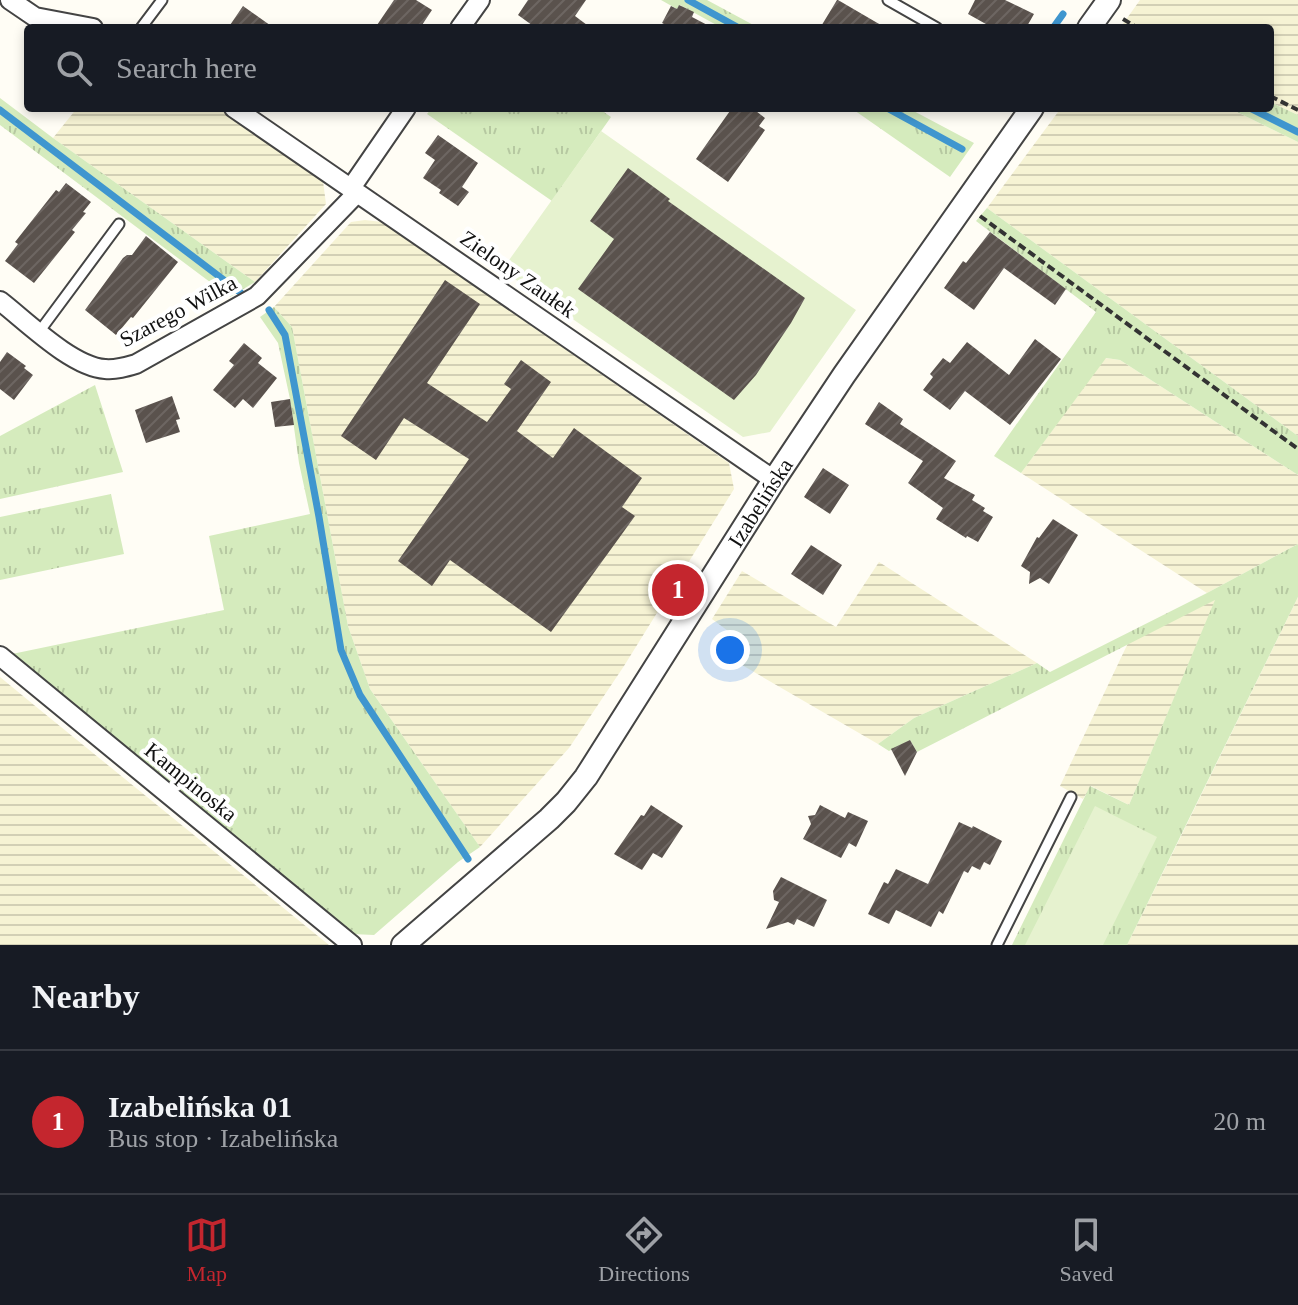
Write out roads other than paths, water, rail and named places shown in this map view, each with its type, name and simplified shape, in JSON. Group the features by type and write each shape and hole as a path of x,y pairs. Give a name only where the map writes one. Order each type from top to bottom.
{"street":[{"path":"10,0 35,17 72,24"},
{"path":"463,24 480,0"},
{"path":"1092,24 1109,0"},
{"name":"Zielony Zaułek","path":"240,112 774,480"},
{"name":"Szarego Wilka","path":"0,301 59,349 89,366 105,369 136,364 257,296 354,190 403,112"},
{"name":"Izabelińska","path":"403,945 549,819 586,777 774,480 1029,112"},
{"name":"Kampinoska","path":"0,656 352,945"}],"lane":[{"path":"144,24 162,0"},
{"path":"888,0 930,24"},
{"path":"39,332 119,224"},
{"path":"997,945 1071,797"}],"waterway":[{"path":"688,0 732,24"},
{"path":"1056,24 1063,14"},
{"path":"0,110 241,293"},
{"path":"894,112 962,149"},
{"path":"1258,112 1298,132"},
{"path":"269,310 285,335 341,650 360,695 468,859"}],"place":[{"name":"Izabelińska 01","path":"678,590"}]}
